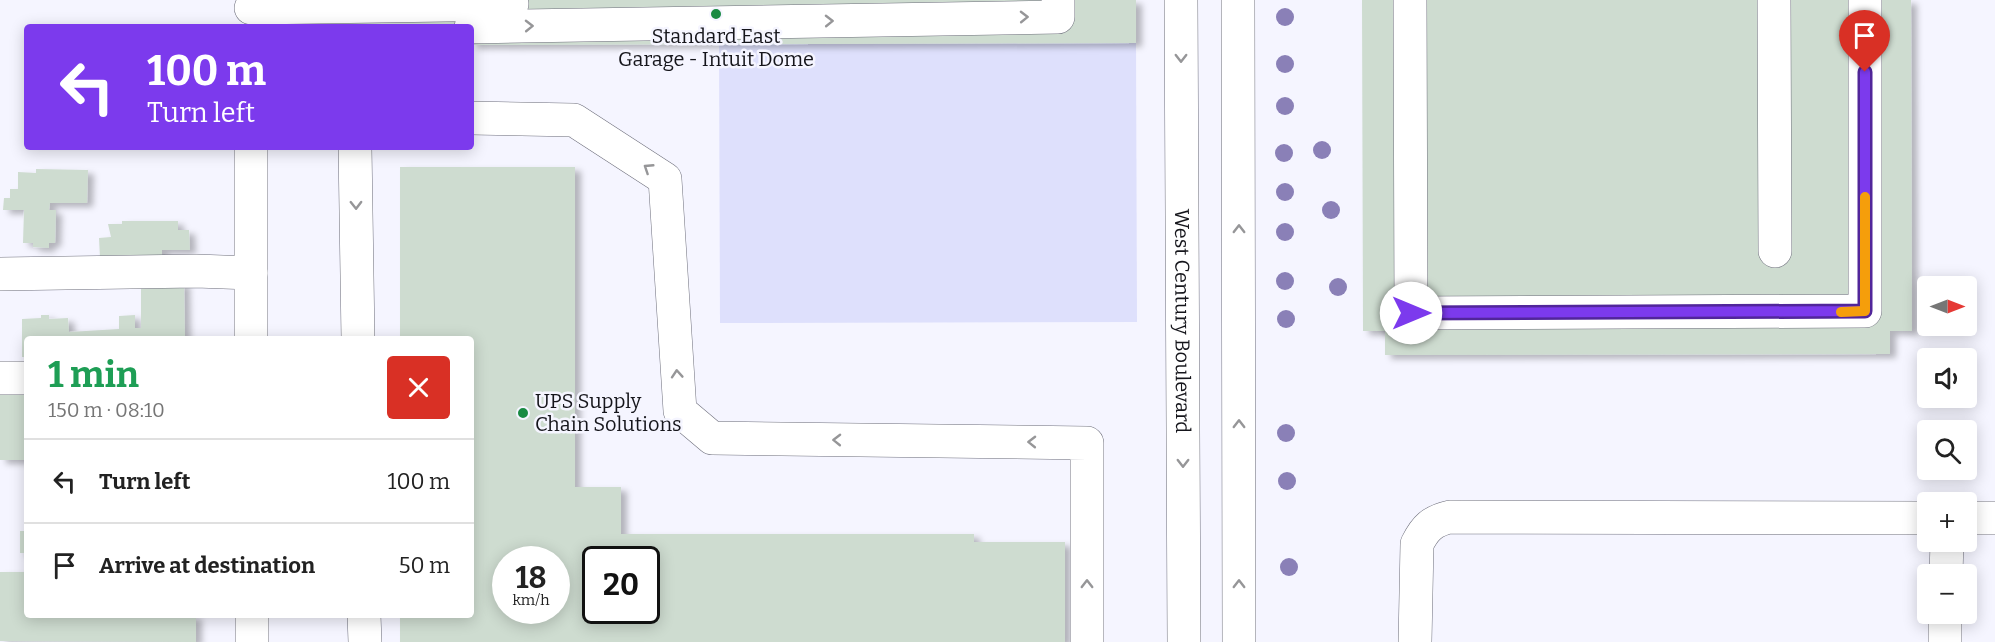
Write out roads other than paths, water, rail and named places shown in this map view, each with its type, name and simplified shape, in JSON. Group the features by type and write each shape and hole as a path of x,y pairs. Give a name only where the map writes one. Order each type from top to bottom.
{"main road":[{"path":"251,12 793,0"},
{"path":"474,27 1058,17 1058,0"},
{"name":"West Century Boulevard","path":"1181,0 1184,642"},
{"path":"1238,0 1239,642"},
{"path":"1410,0 1411,313 1865,311 1865,0"},
{"path":"1774,0 1775,251"},
{"path":"474,118 574,120 665,179 680,411 712,438 1087,443 1087,642"},
{"path":"251,150 251,336"},
{"path":"355,150 358,336"},
{"path":"0,274 196,271 251,273"},
{"path":"0,378 24,378"},
{"path":"1415,642 1417,544 1423,531 1434,520 1450,517 1917,518"},
{"path":"1977,518 1995,518"},
{"path":"252,618 252,642"},
{"path":"364,618 364,642"},
{"path":"1945,624 1945,642"}],"place":[{"name":"Standard East Garage - Intuit Dome","path":"716,14"},
{"name":"UPS Supply Chain Solutions","path":"523,413"}]}
